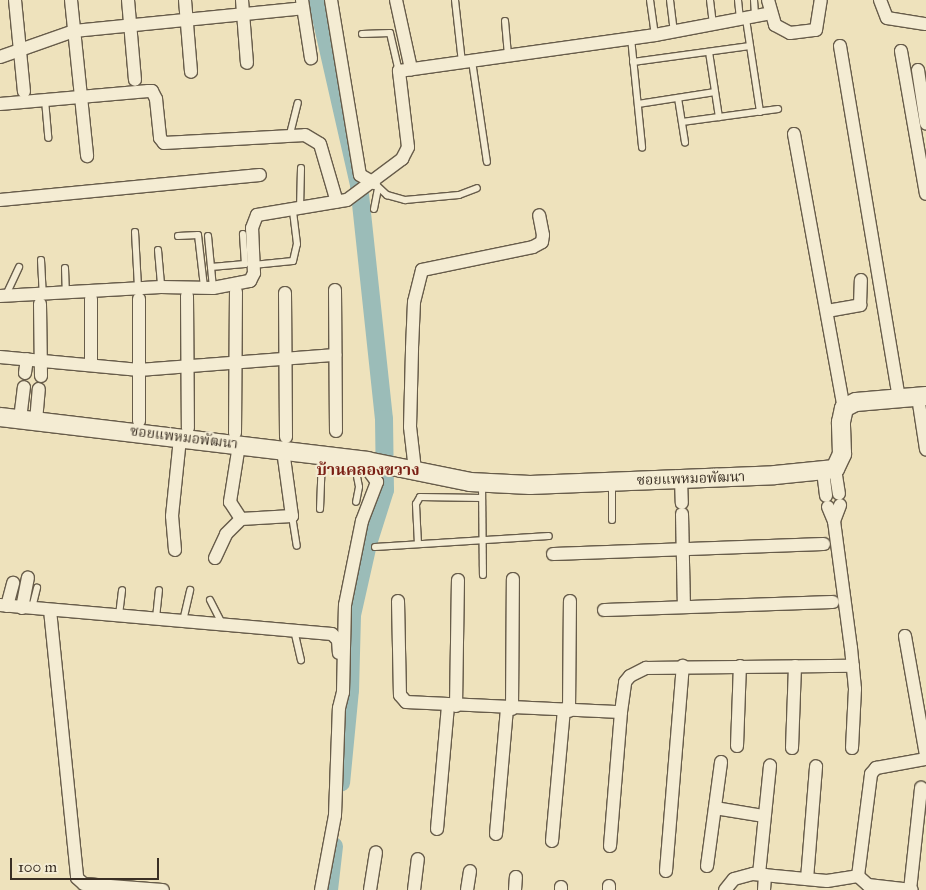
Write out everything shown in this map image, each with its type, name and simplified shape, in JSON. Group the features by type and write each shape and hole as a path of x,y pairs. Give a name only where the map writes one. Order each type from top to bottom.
{"street":[{"path":"15,0 24,92"},
{"path":"70,0 87,156"},
{"path":"128,0 135,80"},
{"path":"185,0 191,72"},
{"path":"242,0 247,63"},
{"path":"331,0 360,175 374,186"},
{"path":"3,295 41,298 66,292 139,294 161,287 208,288 250,281 253,265 252,228 256,215 297,210 342,201 374,186 407,152 405,70 396,0"},
{"path":"768,0 775,25 782,32 814,31 818,28 821,0"},
{"path":"880,0 887,18 926,24"},
{"path":"0,57 74,31 243,14 303,4 311,58"},
{"path":"405,70 655,35 771,13"},
{"path":"840,46 899,399"},
{"path":"901,51 926,194"},
{"path":"918,70 926,123"},
{"path":"0,104 152,91 156,99 161,141 168,144 290,134 305,135 320,144 342,201"},
{"path":"794,134 844,408 841,422 842,454 829,470 853,666 855,712 852,748"},
{"path":"0,200 260,175"},
{"path":"408,468 414,302 422,270 533,247 542,242 539,215"},
{"path":"827,311 860,305 861,280"},
{"path":"335,290 336,432"},
{"path":"236,292 237,439 230,502 241,519"},
{"path":"215,558 226,534 241,519 292,516 285,444 285,293"},
{"path":"139,294 139,421"},
{"path":"175,550 172,516 184,433 189,366 187,296"},
{"path":"28,420 40,382 42,361 41,298"},
{"path":"90,298 91,366"},
{"path":"0,357 139,370 335,355"},
{"path":"25,373 27,359"},
{"path":"24,387 28,420"},
{"path":"844,408 856,402 922,397 926,449"},
{"name":"ซอยแพหมอพัฒนา","path":"0,417 285,444 322,455 408,468 482,491 829,470"},
{"path":"321,890 335,815 338,732 343,695 345,605 362,521 377,482 361,460"},
{"path":"681,480 684,606"},
{"path":"552,554 824,544"},
{"path":"27,608 28,578"},
{"path":"496,834 509,709 513,579"},
{"path":"437,828 452,705 458,580"},
{"path":"13,583 4,606 332,634 338,640 334,726 338,732"},
{"path":"398,601 401,699 509,709 620,712"},
{"path":"552,841 567,711 570,601"},
{"path":"604,610 833,602"},
{"path":"50,610 79,883 164,890"},
{"path":"905,636 926,755"},
{"path":"610,846 620,712 625,682 630,676 646,668 683,666 853,666"},
{"path":"666,871 683,666"},
{"path":"737,746 740,666"},
{"path":"792,748 795,666"},
{"path":"858,876 871,774 876,768 926,759"},
{"path":"707,866 721,762"},
{"path":"764,890 762,875 764,816 770,766"},
{"path":"807,879 816,766"},
{"path":"858,876 868,885 911,890 922,788"},
{"path":"715,808 764,816"},
{"path":"370,890 376,852"},
{"path":"414,890 418,859"},
{"path":"467,890 470,871"},
{"path":"725,890 742,876 762,875 807,879 826,886 858,876"},
{"path":"515,890 516,877"}],"lane":[{"path":"455,0 487,162"},
{"path":"650,0 655,35"},
{"path":"670,0 674,32"},
{"path":"710,0 713,25"},
{"path":"738,0 747,19 760,112"},
{"path":"747,19 754,0"},
{"path":"505,21 508,55"},
{"path":"362,34 390,34 405,70"},
{"path":"630,38 642,147"},
{"path":"633,62 750,46"},
{"path":"709,52 719,117"},
{"path":"638,104 715,92"},
{"path":"678,98 685,142"},
{"path":"45,100 48,138"},
{"path":"290,134 298,103"},
{"path":"682,122 778,108"},
{"path":"253,265 293,261 297,244 297,210 301,168"},
{"path":"374,208 374,186 405,200 459,195 477,188"},
{"path":"136,232 139,294"},
{"path":"211,268 245,264 243,234"},
{"path":"178,236 198,235 208,288"},
{"path":"208,236 211,268 208,288"},
{"path":"158,250 161,287"},
{"path":"41,260 41,298"},
{"path":"3,295 19,267"},
{"path":"66,268 66,292"},
{"path":"320,509 322,455"},
{"path":"356,502 361,460"},
{"path":"612,482 612,520"},
{"path":"418,544 416,504 420,497 482,491 483,575"},
{"path":"292,516 297,546"},
{"path":"375,547 549,536"},
{"path":"27,608 37,588"},
{"path":"119,615 122,590"},
{"path":"156,618 159,590"},
{"path":"183,621 190,590"},
{"path":"210,600 223,625"},
{"path":"294,630 301,660"}],"waterway":[{"path":"317,0 359,185 384,419 385,490 368,544 352,615 350,690 341,783"},
{"path":"329,890 334,846"}],"district":[{"name":"บ้านคลองขวาง","path":"368,470"}]}
